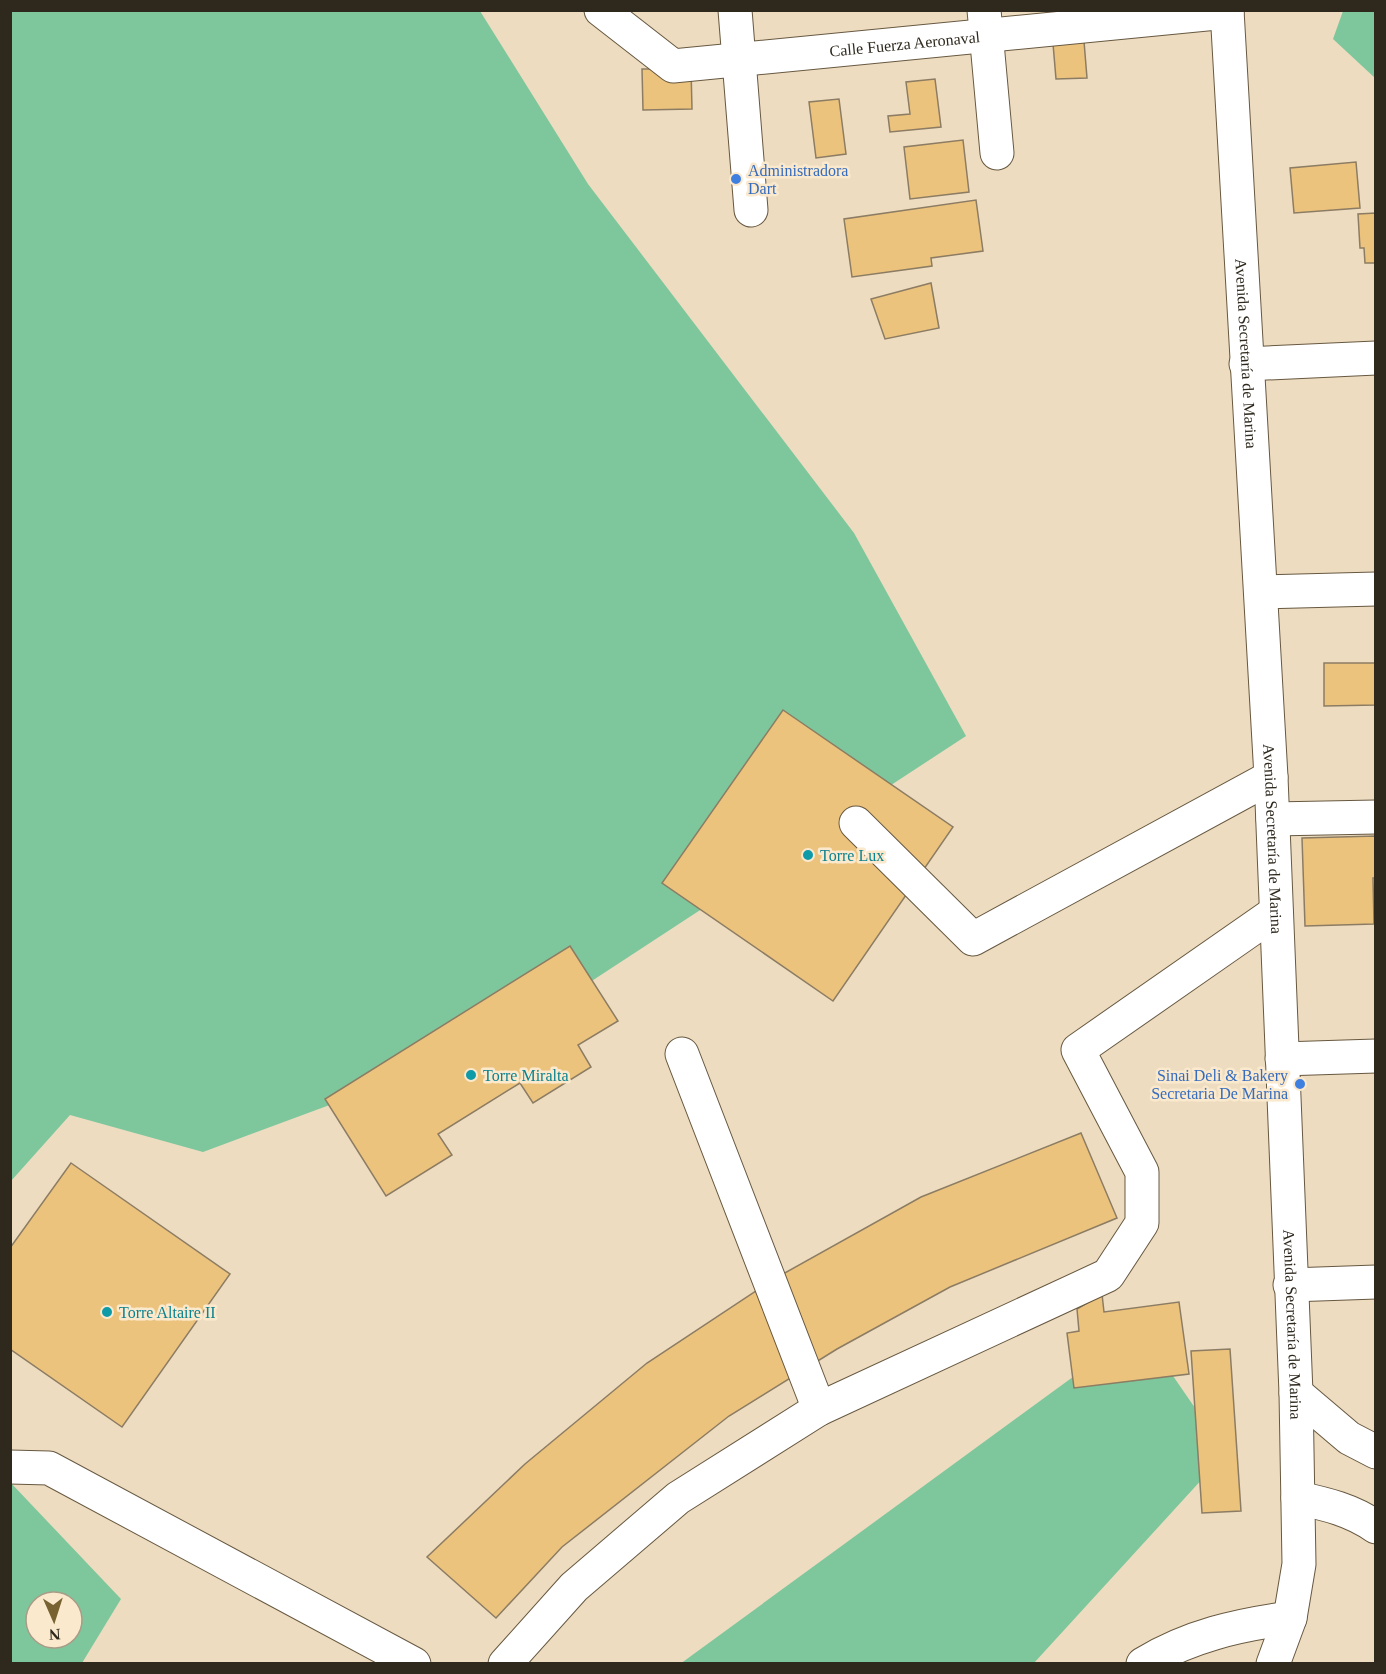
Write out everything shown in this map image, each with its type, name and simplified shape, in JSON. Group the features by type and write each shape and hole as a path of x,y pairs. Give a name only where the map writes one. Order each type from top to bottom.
{"street":[{"name":"Calle Fuerza Aeronaval","path":"602,10 673,66 739,59 985,22 1227,11"},
{"path":"735,10 751,210"},
{"name":"Avenida Secretaría de Marina","path":"1227,11 1271,777 1296,1393 1299,1564 1290,1617 1274,1664"},
{"path":"985,22 997,153"},
{"path":"1246,364 1376,358"},
{"path":"1261,592 1376,589"},
{"path":"856,823 973,939 1271,777"},
{"path":"1273,819 1376,817"},
{"path":"505,1664 574,1587 678,1498 819,1409 1108,1275 1142,1223 1142,1172 1078,1050 1276,912"},
{"path":"682,1054 819,1409"},
{"path":"1282,1059 1376,1056"},
{"path":"1290,1285 1376,1282"},
{"path":"1296,1393 1348,1437 1376,1452"},
{"path":"10,1467 49,1468 414,1664"},
{"path":"1298,1498 1335,1506 1376,1527"},
{"path":"1143,1664 1194,1638 1241,1625 1290,1617"}],"green space":[{"path":"11,11 480,11 588,184 854,533 966,736 497,1043 203,1152 70,1115 11,1181"},
{"path":"1343,11 1375,11 1375,78 1333,39"},
{"path":"1140,1328 1226,1453 1034,1663 680,1664"},
{"path":"10,1482 121,1599 82,1663 11,1663"}],"building":[{"path":"1083,29 1087,78 1056,79 1052,32"},
{"path":"642,69 691,69 692,109 643,110"},
{"path":"935,79 941,127 890,132 888,116 910,114 906,82"},
{"path":"839,99 846,154 816,158 809,102"},
{"path":"963,140 969,192 910,199 904,147"},
{"path":"1356,162 1360,208 1294,213 1290,168"},
{"path":"976,200 983,251 931,258 932,266 852,277 844,219"},
{"path":"1376,213 1376,263 1365,263 1364,248 1360,248 1358,214"},
{"path":"931,283 939,328 885,339 871,299"},
{"path":"1324,663 1376,663 1376,705 1324,706"},
{"name":"Torre Lux","path":"783,710 953,827 833,1001 662,883"},
{"path":"1376,836 1376,878 1373,878 1374,924 1305,926 1302,838"},
{"name":"Torre Miralta","path":"570,946 618,1021 578,1045 591,1067 533,1103 520,1083 438,1134 452,1155 386,1196 325,1099"},
{"path":"1081,1133 1117,1218 950,1287 837,1349 729,1416 562,1547 496,1618 427,1557 525,1464 647,1363 774,1279 921,1197"},
{"name":"Torre Altaire II","path":"71,1163 230,1274 122,1427 10,1349 10,1248"},
{"path":"1102,1294 1104,1312 1179,1302 1189,1374 1074,1388 1067,1333 1079,1331 1077,1309"},
{"path":"1230,1349 1241,1511 1202,1513 1191,1351"}],"place":[{"name":"Administradora Dart","path":"736,179"},
{"name":"Torre Lux","path":"808,855"},
{"name":"Torre Miralta","path":"471,1075"},
{"name":"Sinai Deli & Bakery Secretaria De Marina","path":"1300,1084"},
{"name":"Torre Altaire II","path":"107,1312"}]}
